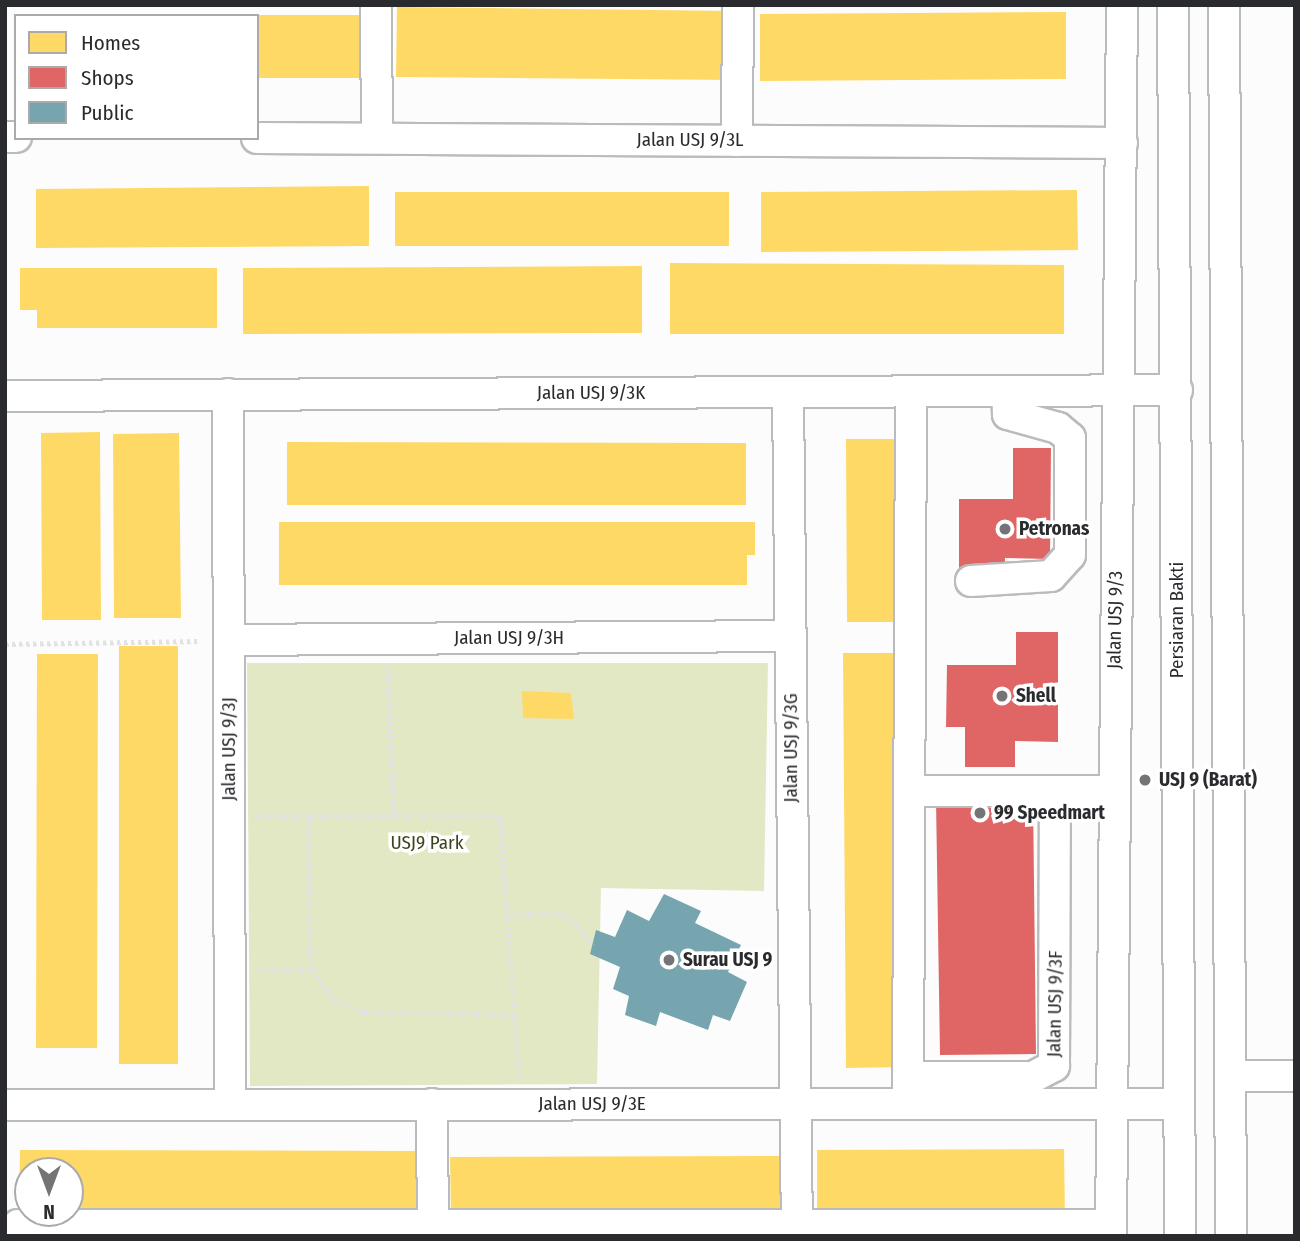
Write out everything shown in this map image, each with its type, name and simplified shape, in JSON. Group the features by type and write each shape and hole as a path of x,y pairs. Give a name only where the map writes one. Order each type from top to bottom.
{"street":[{"path":"376,5 377,138"},
{"path":"737,141 738,5"},
{"name":"Jalan USJ 9/3","path":"1111,1231 1122,5"},
{"name":"Persiaran Bakti","path":"1173,5 1180,1236"},
{"path":"1224,5 1231,1236"},
{"name":"Jalan USJ 9/3L","path":"259,138 1122,143"},
{"name":"Jalan USJ 9/3K","path":"5,396 1177,390"},
{"path":"971,581 1051,576 1064,567 1070,555 1070,438 1058,428 1008,414 1007,391"},
{"name":"Jalan USJ 9/3G","path":"788,392 797,1230"},
{"path":"908,1091 911,392"},
{"name":"Jalan USJ 9/3J","path":"228,394 230,1104"},
{"path":"1070,555 1116,558"},
{"name":"Jalan USJ 9/3H","path":"229,640 790,636"},
{"path":"910,791 1113,791"},
{"name":"Jalan USJ 9/3F","path":"908,1091 1032,1077 1054,1066 1055,792"},
{"path":"1230,1076 1295,1076"},
{"name":"Jalan USJ 9/3E","path":"5,1105 794,1104 908,1091 1114,1104 1179,1104"},
{"path":"432,1104 433,1230"},
{"path":"84,1226 433,1230 1111,1231"}],"path":[{"path":"5,644 229,640"},
{"path":"388,663 394,815"},
{"path":"309,815 313,970 334,1000 364,1012 514,1015"},
{"path":"248,816 500,815 520,1084"},
{"path":"507,915 558,914 571,918 593,945"},
{"path":"249,969 313,970"}],"green space":[{"name":"USJ9 Park","path":"247,663 768,663 764,891 601,888 597,1084 250,1086"}],"building: Homes":[{"path":"397,7 734,11 733,80 396,77"},
{"path":"1066,12 1066,79 760,81 760,14"},
{"path":"259,15 368,15 368,78 259,78"},
{"path":"369,186 369,246 36,248 36,189"},
{"path":"1077,190 1078,250 761,252 761,192"},
{"path":"395,192 729,192 729,246 395,246"},
{"path":"670,263 1064,265 1064,334 670,334"},
{"path":"642,266 642,333 243,334 243,268"},
{"path":"20,268 217,268 217,328 37,328 37,310 20,310"},
{"path":"100,432 101,620 42,620 41,433"},
{"path":"179,433 181,618 114,618 113,434"},
{"path":"846,439 899,439 899,622 847,622"},
{"path":"287,442 746,443 746,505 287,505"},
{"path":"279,522 755,522 755,555 747,555 747,585 279,585"},
{"path":"119,646 178,646 178,1064 119,1064"},
{"path":"843,653 903,653 905,1067 846,1068"},
{"path":"37,654 98,654 97,1048 36,1048"},
{"path":"522,691 571,693 574,719 523,718"},
{"path":"1064,1149 1065,1219 817,1221 817,1150"},
{"path":"20,1150 426,1151 426,1218 84,1217 84,1157 20,1157"},
{"path":"787,1156 787,1213 451,1214 450,1157"}],"building: Shops":[{"name":"Petronas","path":"1013,448 1051,448 1050,559 1005,558 1005,574 959,574 959,499 1013,499"},
{"name":"Shell","path":"1016,632 1058,632 1058,742 1015,741 1015,767 965,767 965,727 946,727 947,665 1016,665"},
{"path":"1033,798 1036,1054 940,1055 936,800"}],"building: Public":[{"name":"Surau USJ 9","path":"664,894 701,911 695,923 741,945 728,972 747,982 730,1021 713,1015 708,1030 660,1012 656,1026 625,1015 629,996 613,989 620,967 590,954 596,930 615,937 627,910 649,921"}],"place":[{"name":"Petronas","path":"1005,529"},
{"name":"Shell","path":"1002,696"},
{"name":"USJ 9 (Barat)","path":"1145,780"},
{"name":"99 Speedmart","path":"980,813"},
{"name":"Surau USJ 9","path":"669,960"}]}
